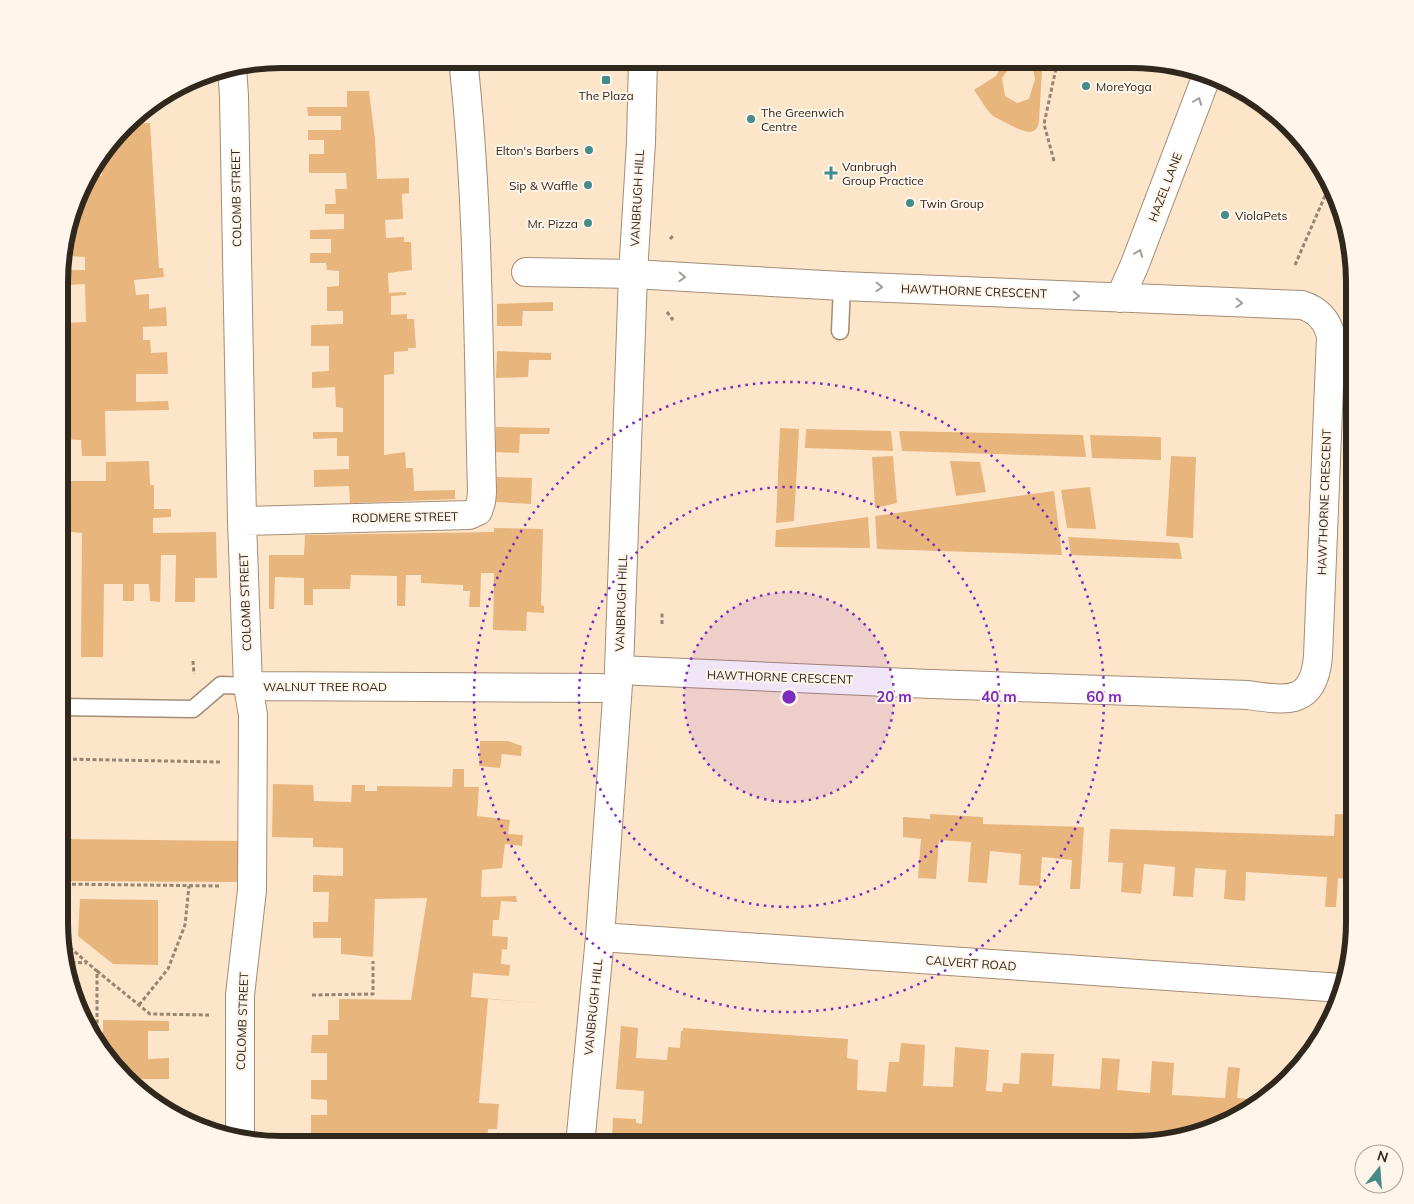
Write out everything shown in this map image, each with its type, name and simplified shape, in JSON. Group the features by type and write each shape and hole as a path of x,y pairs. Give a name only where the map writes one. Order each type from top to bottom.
{"street":[{"name":"RODMERE STREET","path":"242,521 469,515 478,511 482,492 485,273 472,164 464,68"},
{"name":"VANBRUGH HILL","path":"581,1136 600,937 610,679 644,68"},
{"name":"COLOMB STREET","path":"232,74 242,521 248,686 253,715 252,890 240,995 240,1132"},
{"name":"HAZEL LANE","path":"1120,298 1205,80"},
{"path":"526,272 633,274"},
{"name":"HAWTHORNE CRESCENT","path":"610,679 921,684 1248,695 1277,699 1291,698 1304,693 1312,684 1317,670 1318,656 1331,336 1329,327 1317,312 1302,305 842,286 633,274"},
{"name":"WALNUT TREE ROAD","path":"248,686 610,679"},
{"name":"CALVERT ROAD","path":"600,937 1336,988"}],"lane":[{"path":"840,331 842,286"},
{"name":"WALNUT TREE ROAD","path":"68,707 194,709 221,685 248,686"}],"path":[{"path":"1054,161 1044,124 1055,68"},
{"path":"1295,266 1327,193"},
{"path":"670,239 674,234"},
{"path":"668,312 673,320"},
{"path":"662,612 662,624"},
{"path":"68,760 226,762"},
{"path":"68,884 226,886"},
{"path":"139,1005 168,970 185,925 189,886"},
{"path":"69,946 150,1014 216,1015"},
{"path":"312,995 373,994 373,961"},
{"path":"72,962 88,963"},
{"path":"97,971 97,1031"}],"shaded area":[{"path":"1000,68 1009,68 1002,78 1005,96 1017,103 1029,99 1035,79 1033,69 1042,70 1039,121 1038,127 1035,130 1027,132 1017,128 993,116 985,107 974,90 996,76"},
{"path":"347,91 369,91 375,139 377,179 409,178 409,193 402,194 403,219 385,220 386,238 404,237 404,242 411,242 412,270 388,273 389,293 406,292 406,295 391,296 391,315 407,314 407,319 414,319 416,348 408,348 408,351 394,352 394,374 384,375 384,455 405,452 406,468 413,468 414,491 455,490 455,499 350,503 349,486 314,487 314,470 349,469 349,456 337,456 337,438 313,439 313,432 343,432 343,408 336,407 335,387 312,388 312,372 329,371 329,346 311,346 311,325 343,324 343,311 327,311 327,287 339,286 339,271 327,270 326,263 310,263 310,253 331,253 331,239 310,239 310,230 344,229 344,214 325,214 325,204 336,204 335,189 347,189 346,173 309,173 309,154 324,154 324,140 308,140 308,130 341,130 341,116 308,116 307,107 347,107"},
{"path":"150,123 159,268 163,268 164,277 134,280 136,295 149,294 149,309 166,307 167,326 143,327 143,340 150,340 151,353 167,352 168,374 136,374 136,402 168,401 169,410 105,411 106,456 82,456 81,440 68,439 68,323 86,322 85,284 68,285 68,270 85,270 85,257 69,256 69,253 79,213 95,176 102,176 102,166 121,140 137,124"},
{"path":"553,302 553,311 523,311 522,326 497,326 497,304"},
{"path":"497,351 551,353 551,360 529,360 528,377 496,378"},
{"path":"496,427 550,428 549,434 520,434 519,453 495,452"},
{"path":"780,428 799,429 794,521 776,523"},
{"path":"806,429 891,431 893,451 805,448"},
{"path":"899,431 1083,435 1086,457 902,451"},
{"path":"1090,435 1161,437 1161,460 1092,458"},
{"path":"893,456 897,503 875,508 872,457"},
{"path":"1171,456 1196,457 1193,538 1166,536"},
{"path":"149,461 150,485 154,485 154,509 171,509 171,517 153,518 153,533 216,532 217,578 195,578 195,602 175,602 176,555 161,555 160,602 150,601 149,584 134,584 134,601 123,601 123,584 104,584 103,657 81,657 82,533 70,532 68,481 106,481 106,462"},
{"path":"950,461 980,462 986,492 956,496"},
{"path":"495,477 532,478 531,504 495,502"},
{"path":"1090,487 1096,529 1067,528 1061,490"},
{"path":"1054,491 1062,555 877,549 875,516"},
{"path":"868,517 870,548 775,547 776,530"},
{"path":"494,528 543,529 541,605 544,606 544,613 527,612 526,631 493,630 494,573 481,573 480,607 469,607 470,591 463,591 463,585 421,583 421,575 406,575 405,606 397,606 397,576 351,575 350,589 313,589 313,605 304,605 304,578 275,577 274,609 269,609 269,555 304,555 305,535 494,532"},
{"path":"1068,537 1179,543 1182,559 1071,555"},
{"path":"480,741 508,741 522,746 521,756 502,754 500,768 479,766"},
{"path":"453,769 464,769 464,787 479,787 477,816 510,820 508,834 523,835 522,846 505,844 502,868 482,870 481,897 516,896 517,902 501,901 499,920 493,920 492,936 508,937 507,950 502,949 501,964 510,965 509,976 473,973 471,997 550,1004 488,999 479,1103 499,1104 497,1129 488,1129 488,1136 311,1136 311,1115 327,1115 327,1100 311,1099 311,1080 327,1080 327,1053 311,1053 312,1035 328,1035 328,1020 339,1020 339,999 411,1000 427,898 375,899 373,957 341,954 341,938 313,938 313,922 328,922 329,892 313,892 313,875 343,876 343,848 313,847 313,838 272,837 273,784 313,785 314,801 351,802 352,785 365,785 365,791 377,791 377,786 452,787"},
{"path":"930,814 983,817 983,824 1084,827 1080,889 1070,889 1072,860 1042,857 1040,886 1019,885 1021,854 990,851 987,883 968,882 971,842 939,840 936,879 918,878 921,839 903,837 903,817 930,819"},
{"path":"1335,814 1346,815 1346,879 1338,878 1336,907 1325,907 1327,877 1246,872 1245,901 1224,899 1226,870 1195,868 1193,897 1173,896 1175,867 1144,864 1141,894 1121,892 1123,863 1108,862 1110,829 1334,836"},
{"path":"68,839 242,841 242,882 68,881"},
{"path":"80,899 158,900 158,965 113,964 78,936"},
{"path":"103,1020 169,1021 169,1031 148,1031 148,1059 169,1058 169,1079 140,1079 140,1083 121,1064 103,1040"},
{"path":"621,1026 638,1028 636,1058 667,1060 668,1047 680,1048 681,1031 683,1031 683,1028 848,1039 847,1058 858,1060 857,1090 886,1092 889,1062 899,1062 901,1043 925,1045 923,1086 953,1087 955,1047 989,1050 986,1091 1002,1092 1003,1083 1019,1084 1021,1053 1054,1054 1052,1086 1100,1089 1102,1058 1120,1059 1117,1090 1150,1093 1152,1061 1174,1063 1172,1095 1225,1098 1228,1067 1240,1068 1237,1098 1252,1099 1240,1108 1201,1125 1161,1135 1147,1136 612,1136 613,1118 636,1119 636,1123 642,1124 644,1091 616,1089"}],"place":[{"name":"The Plaza","path":"606,80"},
{"name":"MoreYoga","path":"1086,86"},
{"name":"The Greenwich Centre","path":"751,119"},
{"name":"Elton's Barbers","path":"589,150"},
{"name":"Vanbrugh Group Practice","path":"831,173"},
{"name":"Sip & Waffle","path":"588,185"},
{"name":"Twin Group","path":"910,203"},
{"name":"ViolaPets","path":"1225,215"},
{"name":"Mr. Pizza","path":"588,223"}]}
